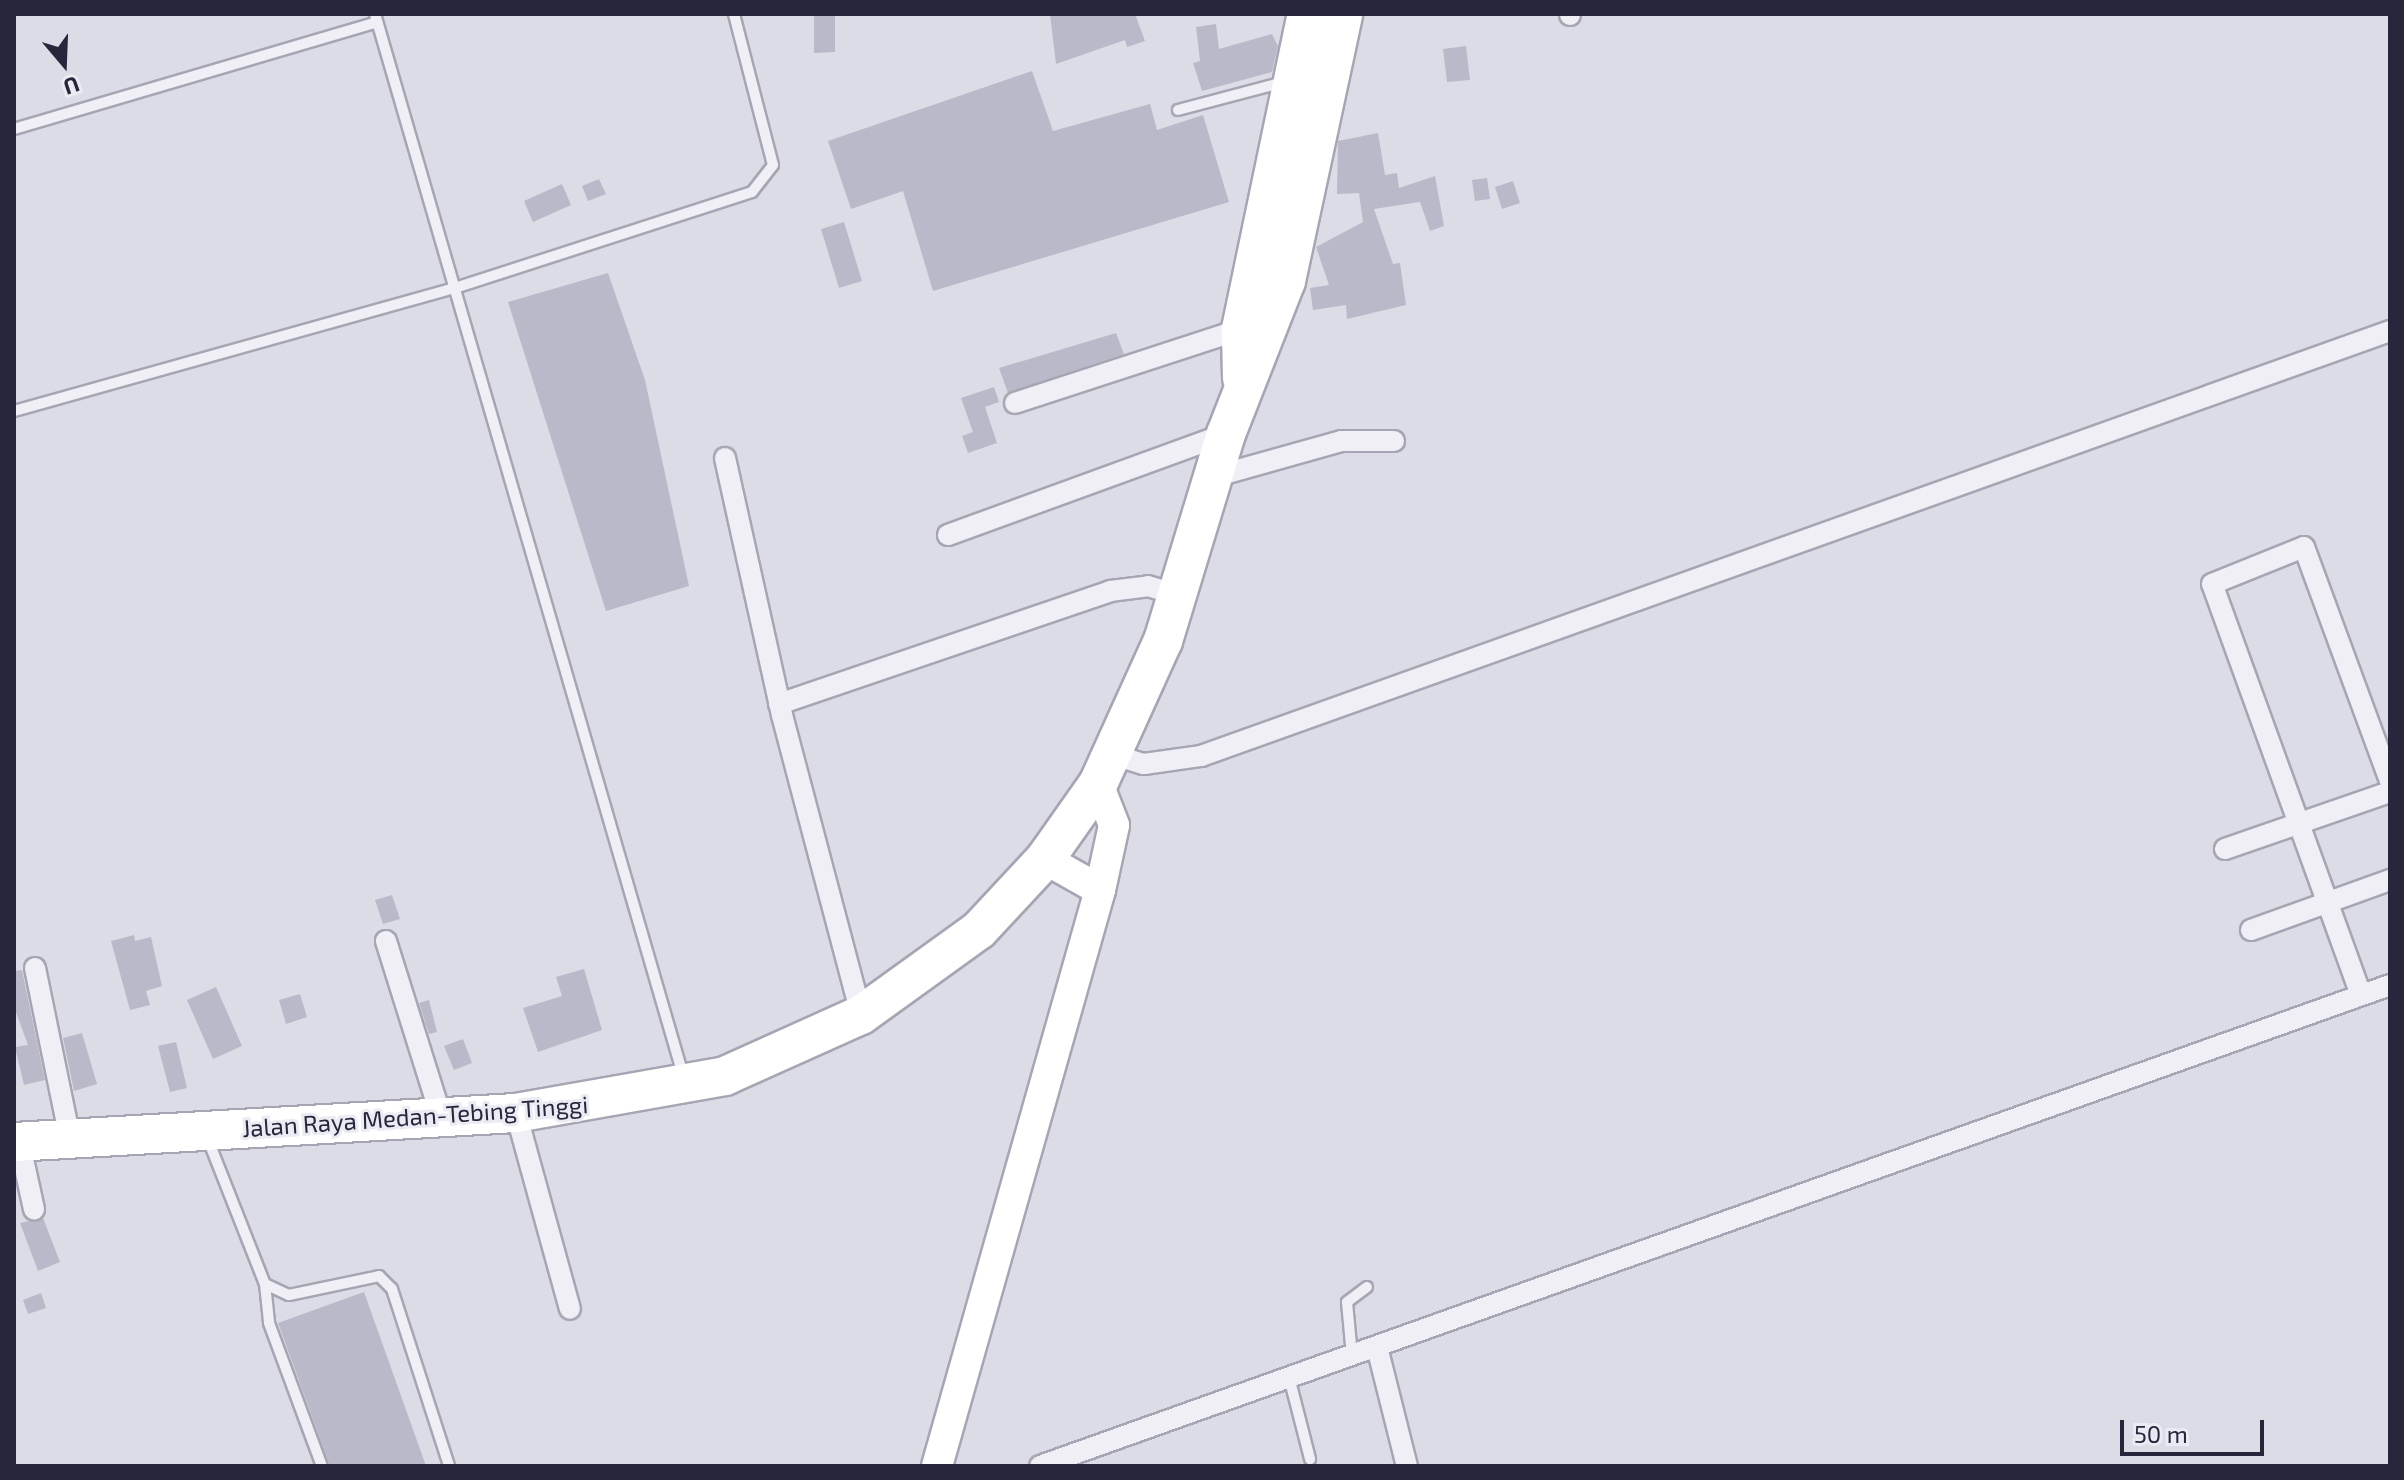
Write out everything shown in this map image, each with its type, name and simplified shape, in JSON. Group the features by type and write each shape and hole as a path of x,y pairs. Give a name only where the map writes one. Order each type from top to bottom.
{"highway":[{"name":"Jalan Raya Medan-Tebing Tinggi","path":"1242,389 1241,329 1307,14"},
{"name":"Jalan Raya Medan-Tebing Tinggi","path":"17,1142 516,1113 686,1084 759,1065 861,1015 979,930 1045,859 1106,769 1178,595 1226,434 1286,281 1343,14"}],"street":[{"path":"1015,403 1241,329"},
{"path":"937,1466 1100,890 1114,825 1106,769 1201,756 2390,331"},
{"path":"948,535 1226,434"},
{"path":"1213,477 1341,441 1394,441"},
{"path":"725,458 779,704 861,1015"},
{"path":"2361,995 2212,584 2304,547 2390,781"},
{"path":"779,704 1110,591 1148,586 1178,595"},
{"path":"2225,849 2390,792"},
{"path":"1045,859 1100,890"},
{"path":"2251,930 2390,880"},
{"path":"386,941 441,1117"},
{"path":"35,968 70,1138"},
{"path":"1040,1466 2390,985"},
{"path":"516,1113 570,1309"},
{"path":"17,1142 34,1209"},
{"path":"1377,1347 1407,1466"}],"lane":[{"path":"14,411 455,288 752,192 767,179 769,139 734,14"},
{"path":"14,129 376,18 686,1084"},
{"path":"1178,110 1294,79"},
{"path":"205,1131 265,1284 269,1323 322,1466"},
{"path":"265,1284 289,1295 370,1277 386,1281 449,1466"},
{"path":"1352,1356 1347,1302 1367,1287"},
{"path":"1289,1377 1310,1459"}],"building":[{"path":"814,14 835,14 835,52 814,53"},
{"path":"1050,14 1135,14 1145,41 1127,47 1125,40 1056,64"},
{"path":"1216,24 1219,49 1272,34 1278,46 1272,72 1202,91 1193,63 1200,61 1196,27"},
{"path":"1466,46 1470,80 1447,82 1443,49"},
{"path":"1032,71 1053,131 1150,104 1157,130 1203,115 1229,202 933,291 903,191 851,209 828,141"},
{"path":"1378,133 1385,175 1397,173 1399,188 1435,176 1444,226 1430,231 1420,202 1374,209 1393,264 1400,263 1406,305 1347,319 1346,305 1313,310 1310,288 1329,285 1316,247 1363,222 1359,193 1337,194 1338,141"},
{"path":"1487,178 1490,199 1475,201 1472,180"},
{"path":"599,179 606,194 588,201 582,186"},
{"path":"1513,181 1520,203 1502,209 1495,187"},
{"path":"562,184 571,205 533,222 524,201"},
{"path":"844,222 862,281 839,288 821,229"},
{"path":"608,273 645,380 689,586 606,611 508,302"},
{"path":"1116,333 1124,354 1008,393 999,368"},
{"path":"994,387 999,402 985,407 997,443 968,453 962,436 973,432 961,398"},
{"path":"392,895 400,919 383,924 375,900"},
{"path":"134,935 135,941 151,937 162,986 146,991 150,1005 130,1010 111,941"},
{"path":"584,969 602,1030 538,1052 523,1008 562,996 556,977"},
{"path":"22,970 45,1080 24,1085 15,1047 28,1045 14,1007 14,971"},
{"path":"216,987 242,1046 213,1059 187,1000"},
{"path":"300,994 307,1017 286,1024 279,1000"},
{"path":"429,1000 437,1032 429,1034 419,1003"},
{"path":"82,1033 97,1084 74,1091 63,1038"},
{"path":"463,1039 472,1063 454,1070 444,1046"},
{"path":"176,1042 187,1088 170,1092 158,1046"},
{"path":"43,1218 60,1262 38,1271 20,1223"},
{"path":"364,1292 426,1466 330,1466 278,1323"},
{"path":"41,1293 46,1308 28,1314 23,1300"}]}
